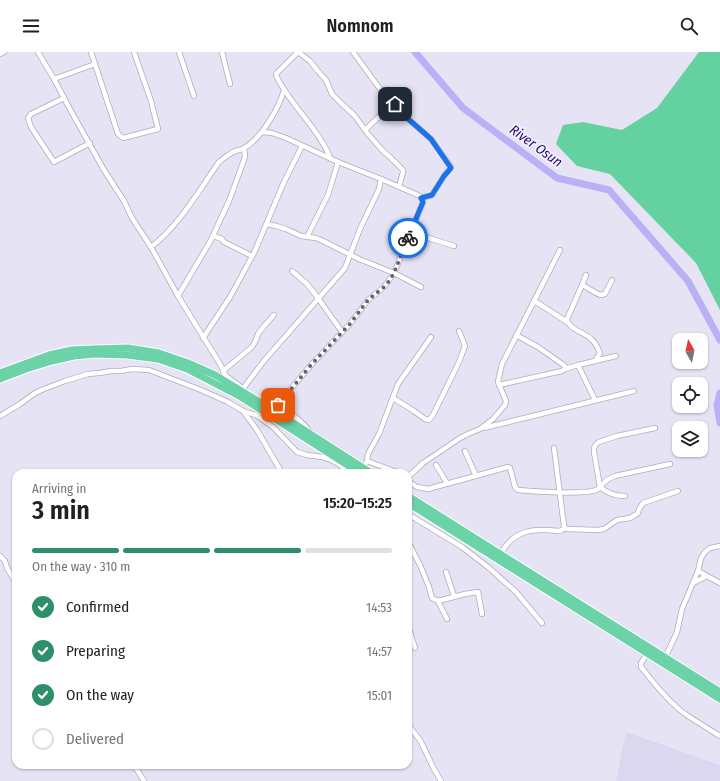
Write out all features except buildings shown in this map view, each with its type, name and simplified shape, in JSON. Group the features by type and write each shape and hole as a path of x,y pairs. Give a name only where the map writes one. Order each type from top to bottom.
{"highway":[{"path":"0,373 49,355 72,350 94,348 128,348 159,353 188,363 215,375 276,408 313,436 364,467"},
{"path":"0,379 52,360 74,356 95,354 127,355 158,359 187,368 364,467"},
{"path":"412,499 720,692"},
{"path":"412,506 720,699"}],"street":[{"path":"0,54 4,52"},
{"path":"38,52 132,218 151,247 203,338 226,376 242,390 272,351 345,268 360,229 379,189 381,179"},
{"path":"91,52 118,134 121,137 157,130 158,128 151,101 134,52"},
{"path":"179,52 194,96"},
{"path":"222,52 230,84"},
{"path":"330,158 317,133 284,90 276,77 276,74 298,52 310,61 326,80 332,94 355,116 383,151 403,170 404,172 399,187"},
{"path":"353,52 391,104 395,104 398,110 431,139 451,168 432,195 421,198"},
{"path":"54,79 95,64"},
{"path":"151,247 160,240 176,222 219,162 226,156 244,149 262,132 282,99 284,90"},
{"path":"64,98 31,114 28,118 31,127 54,162 90,143"},
{"path":"365,130 391,104"},
{"path":"267,123 272,133"},
{"path":"262,132 272,133 286,138 338,162 381,179 420,196 423,202 394,273 384,287 368,300 350,324 311,365 276,408"},
{"path":"203,338 230,296 252,256 284,182 302,146"},
{"path":"178,296 213,236 229,201 244,160 244,149"},
{"path":"307,237 328,195 338,162"},
{"path":"267,224 301,236 316,238 422,287"},
{"path":"410,232 454,246"},
{"path":"213,236 222,239 224,242 252,256"},
{"path":"480,429 493,419 506,404 498,380 502,364 560,250"},
{"path":"292,271 307,284 342,332"},
{"path":"567,322 586,275"},
{"path":"582,285 589,288 596,294 601,295 605,294 612,280"},
{"path":"534,301 567,322 573,328 592,339 600,353 595,361"},
{"path":"223,371 252,347 258,334 274,315"},
{"path":"393,398 414,410 425,419 429,420 433,415 459,362 465,346 459,330"},
{"path":"516,335 538,347 565,366 565,369"},
{"path":"378,469 364,467 368,454 379,434 398,384 431,337"},
{"path":"499,385 562,371 578,365 616,356"},
{"path":"578,365 595,400"},
{"path":"0,416 35,393 88,374 132,369 148,370 179,381 256,415 273,427 297,452 329,459 345,469"},
{"path":"412,473 423,463 441,451 465,436 480,429 634,391"},
{"path":"244,411 280,469"},
{"path":"493,419 495,425"},
{"path":"625,496 608,493 600,487 594,448 599,442 617,436 655,428"},
{"path":"554,448 565,528"},
{"path":"465,451 476,476"},
{"path":"412,484 417,487 428,489 508,467 510,468 514,487 518,490 584,492 596,490 609,478 615,476 670,464"},
{"path":"436,465 447,483"},
{"path":"500,554 509,542 520,533 534,530 559,531 565,528 593,530 604,529 617,520 630,518 638,513 643,503 678,491"},
{"path":"412,516 462,547 488,567 516,592 542,623"},
{"path":"665,658 677,632 682,609 698,571 701,558 710,548 720,546"},
{"path":"412,550 420,565 432,598 438,601 447,619"},
{"path":"0,556 5,561 12,576"},
{"path":"698,571 720,583"},
{"path":"446,572 454,596"},
{"path":"693,583 707,576"},
{"path":"438,601 454,596 478,592 482,614"},
{"path":"412,639 415,648"},
{"path":"647,654 641,663 641,667 659,688 688,716 720,736"},
{"path":"412,730 420,740 441,781"},
{"path":"136,769 144,781"}],"shaded area":[{"path":"626,732 720,765 720,781 616,781"}],"green space":[{"path":"699,52 720,52 720,310 696,263 610,174 577,166 556,144 563,125 583,122 622,130 657,108"}],"waterway":[{"name":"River Osun","path":"415,52 463,108 557,178 609,190 688,281 720,340"},
{"name":"River Osun","path":"720,393 717,405 720,423"}],"way so far":[{"path":"278,405 311,365 350,324 368,300 389,281 394,273 408,238"}],"route":[{"path":"395,104 398,110 431,139 451,168 432,195 421,198 423,202 408,238"}]}
